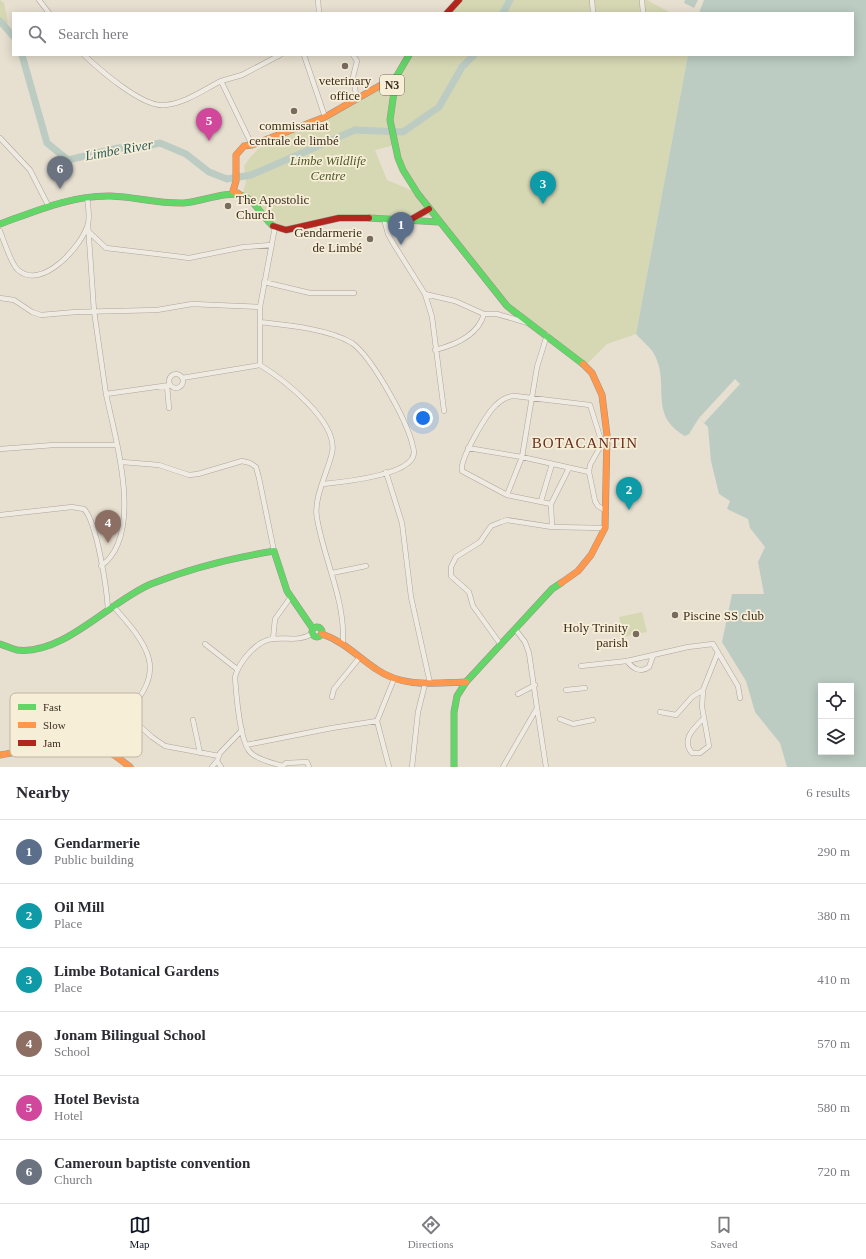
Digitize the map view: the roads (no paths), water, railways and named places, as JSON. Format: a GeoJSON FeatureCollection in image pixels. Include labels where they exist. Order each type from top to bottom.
{"type":"FeatureCollection","features":[{"type":"Feature","properties":{"kind":"main road"},"geometry":{"type":"LineString","coordinates":[[448,12],[459,0]]}},
{"type":"Feature","properties":{"kind":"main road","name":"N3"},"geometry":{"type":"LineString","coordinates":[[408,56],[392,84],[394,92],[390,120],[395,145],[403,170],[429,209]]}},
{"type":"Feature","properties":{"kind":"main road"},"geometry":{"type":"LineString","coordinates":[[392,84],[385,83],[325,117],[252,145],[244,146],[236,155],[236,181],[233,191],[241,194],[253,202],[267,220],[275,227],[292,230],[335,218],[346,217],[438,222]]}},
{"type":"Feature","properties":{"kind":"main road"},"geometry":{"type":"LineString","coordinates":[[0,224],[49,207],[87,197],[112,196],[163,203],[181,203],[229,194],[241,194]]}},
{"type":"Feature","properties":{"kind":"main road"},"geometry":{"type":"LineString","coordinates":[[408,221],[429,209],[507,306],[547,335],[592,373],[602,395],[607,435],[606,511],[604,528],[591,555],[578,572],[552,589],[466,682],[457,696],[454,712],[454,767]]}},
{"type":"Feature","properties":{"kind":"main road"},"geometry":{"type":"LineString","coordinates":[[0,644],[11,649],[28,650],[50,645],[82,628],[130,594],[168,578],[242,556],[274,551],[284,585],[290,598],[305,615],[312,632],[318,627],[322,634],[342,642],[378,671],[407,683],[466,682]]}},
{"type":"Feature","properties":{"kind":"main road"},"geometry":{"type":"LineString","coordinates":[[0,755],[10,754]]}},
{"type":"Feature","properties":{"kind":"main road"},"geometry":{"type":"LineString","coordinates":[[118,757],[130,767]]}},
{"type":"Feature","properties":{"kind":"street"},"geometry":{"type":"LineString","coordinates":[[39,0],[48,12]]}},
{"type":"Feature","properties":{"kind":"street"},"geometry":{"type":"LineString","coordinates":[[318,0],[319,12]]}},
{"type":"Feature","properties":{"kind":"street"},"geometry":{"type":"LineString","coordinates":[[592,0],[593,12]]}},
{"type":"Feature","properties":{"kind":"street"},"geometry":{"type":"LineString","coordinates":[[642,0],[642,12]]}},
{"type":"Feature","properties":{"kind":"street"},"geometry":{"type":"LineString","coordinates":[[85,56],[130,92],[156,106],[185,100],[221,81],[242,75],[278,56]]}},
{"type":"Feature","properties":{"kind":"street"},"geometry":{"type":"LineString","coordinates":[[304,56],[325,117]]}},
{"type":"Feature","properties":{"kind":"street"},"geometry":{"type":"LineString","coordinates":[[354,56],[357,61],[354,77],[357,100]]}},
{"type":"Feature","properties":{"kind":"street"},"geometry":{"type":"LineString","coordinates":[[221,81],[252,145]]}},
{"type":"Feature","properties":{"kind":"street"},"geometry":{"type":"LineString","coordinates":[[0,138],[30,170],[49,207]]}},
{"type":"Feature","properties":{"kind":"street"},"geometry":{"type":"LineString","coordinates":[[87,197],[94,311],[106,394],[122,462],[124,496],[122,526],[117,549],[108,561],[101,566]]}},
{"type":"Feature","properties":{"kind":"street"},"geometry":{"type":"LineString","coordinates":[[384,219],[388,234],[425,294],[432,317],[435,350],[444,411]]}},
{"type":"Feature","properties":{"kind":"street"},"geometry":{"type":"LineString","coordinates":[[0,231],[17,269],[27,276],[38,275],[52,270],[62,261],[83,234],[88,224]]}},
{"type":"Feature","properties":{"kind":"street"},"geometry":{"type":"LineString","coordinates":[[260,365],[260,307],[275,227]]}},
{"type":"Feature","properties":{"kind":"street"},"geometry":{"type":"LineString","coordinates":[[89,232],[106,248],[182,257],[207,255],[244,247],[272,245]]}},
{"type":"Feature","properties":{"kind":"street"},"geometry":{"type":"LineString","coordinates":[[264,282],[310,293],[354,293]]}},
{"type":"Feature","properties":{"kind":"street"},"geometry":{"type":"LineString","coordinates":[[425,294],[455,300],[484,314],[497,314],[531,324]]}},
{"type":"Feature","properties":{"kind":"street"},"geometry":{"type":"LineString","coordinates":[[0,298],[14,300],[32,312],[41,315],[94,311],[157,310],[192,304],[260,307]]}},
{"type":"Feature","properties":{"kind":"street"},"geometry":{"type":"LineString","coordinates":[[435,350],[454,345],[470,334],[479,327],[484,314]]}},
{"type":"Feature","properties":{"kind":"street"},"geometry":{"type":"LineString","coordinates":[[260,322],[313,330],[351,343],[361,351],[394,400],[414,448],[413,457],[409,463],[402,468],[362,480],[323,484]]}},
{"type":"Feature","properties":{"kind":"street"},"geometry":{"type":"LineString","coordinates":[[507,495],[522,457],[537,367],[547,335]]}},
{"type":"Feature","properties":{"kind":"street"},"geometry":{"type":"LineString","coordinates":[[169,408],[169,379],[171,375],[177,374],[182,378],[260,365],[285,381],[307,402],[325,427],[333,446],[316,513],[342,616],[342,642]]}},
{"type":"Feature","properties":{"kind":"street"},"geometry":{"type":"LineString","coordinates":[[106,394],[169,385],[176,387],[180,386],[182,378]]}},
{"type":"Feature","properties":{"kind":"street"},"geometry":{"type":"LineString","coordinates":[[551,504],[507,495],[462,471],[461,465],[468,448],[494,406],[505,397],[515,396],[590,405],[602,443]]}},
{"type":"Feature","properties":{"kind":"street"},"geometry":{"type":"LineString","coordinates":[[606,511],[598,506],[595,501],[589,472],[590,465],[607,435]]}},
{"type":"Feature","properties":{"kind":"street"},"geometry":{"type":"LineString","coordinates":[[0,449],[54,445],[117,445]]}},
{"type":"Feature","properties":{"kind":"street"},"geometry":{"type":"LineString","coordinates":[[468,448],[522,457],[589,472]]}},
{"type":"Feature","properties":{"kind":"street"},"geometry":{"type":"LineString","coordinates":[[122,462],[160,465],[189,475],[198,474],[242,461],[250,463],[256,467],[274,551]]}},
{"type":"Feature","properties":{"kind":"street"},"geometry":{"type":"LineString","coordinates":[[541,501],[552,464]]}},
{"type":"Feature","properties":{"kind":"street"},"geometry":{"type":"LineString","coordinates":[[552,527],[551,504],[569,468]]}},
{"type":"Feature","properties":{"kind":"street"},"geometry":{"type":"LineString","coordinates":[[386,472],[402,523],[411,597],[427,683],[418,712],[412,767]]}},
{"type":"Feature","properties":{"kind":"street"},"geometry":{"type":"LineString","coordinates":[[0,515],[72,507],[80,508],[87,512],[110,608],[137,632],[151,669],[149,681],[142,693]]}},
{"type":"Feature","properties":{"kind":"street"},"geometry":{"type":"LineString","coordinates":[[501,645],[473,606],[469,592],[453,580],[450,572],[452,563],[460,553],[480,542],[491,526],[507,520],[552,527],[604,528]]}},
{"type":"Feature","properties":{"kind":"street"},"geometry":{"type":"LineString","coordinates":[[332,573],[366,566]]}},
{"type":"Feature","properties":{"kind":"street"},"geometry":{"type":"LineString","coordinates":[[273,639],[275,619],[282,607],[290,598]]}},
{"type":"Feature","properties":{"kind":"street"},"geometry":{"type":"LineString","coordinates":[[515,629],[525,642],[529,653],[535,685],[536,708],[546,767]]}},
{"type":"Feature","properties":{"kind":"street"},"geometry":{"type":"LineString","coordinates":[[309,767],[306,762],[302,762],[286,763],[283,767],[251,754],[246,745],[242,730],[235,677],[237,669],[257,646],[273,639],[295,640],[312,632]]}},
{"type":"Feature","properties":{"kind":"street"},"geometry":{"type":"LineString","coordinates":[[205,644],[237,669]]}},
{"type":"Feature","properties":{"kind":"street"},"geometry":{"type":"LineString","coordinates":[[580,666],[627,661],[704,644],[713,644],[738,686],[740,698]]}},
{"type":"Feature","properties":{"kind":"street"},"geometry":{"type":"LineString","coordinates":[[703,720],[688,735],[688,742],[692,753],[700,753],[709,746],[703,720],[702,707],[704,690],[718,652]]}},
{"type":"Feature","properties":{"kind":"street"},"geometry":{"type":"LineString","coordinates":[[627,661],[635,669],[646,669],[649,667],[653,656]]}},
{"type":"Feature","properties":{"kind":"street"},"geometry":{"type":"LineString","coordinates":[[332,697],[334,689],[360,657]]}},
{"type":"Feature","properties":{"kind":"street"},"geometry":{"type":"LineString","coordinates":[[389,767],[377,721],[394,678]]}},
{"type":"Feature","properties":{"kind":"street"},"geometry":{"type":"LineString","coordinates":[[518,694],[535,685]]}},
{"type":"Feature","properties":{"kind":"street"},"geometry":{"type":"LineString","coordinates":[[566,690],[585,688]]}},
{"type":"Feature","properties":{"kind":"street"},"geometry":{"type":"LineString","coordinates":[[660,712],[676,715],[692,697],[704,690]]}},
{"type":"Feature","properties":{"kind":"street"},"geometry":{"type":"LineString","coordinates":[[503,767],[536,708]]}},
{"type":"Feature","properties":{"kind":"street"},"geometry":{"type":"LineString","coordinates":[[560,719],[572,724],[593,720]]}},
{"type":"Feature","properties":{"kind":"street"},"geometry":{"type":"LineString","coordinates":[[193,720],[200,753]]}},
{"type":"Feature","properties":{"kind":"street"},"geometry":{"type":"LineString","coordinates":[[246,745],[332,728],[377,721]]}},
{"type":"Feature","properties":{"kind":"street"},"geometry":{"type":"LineString","coordinates":[[142,728],[165,746],[200,753],[218,759]]}},
{"type":"Feature","properties":{"kind":"street"},"geometry":{"type":"LineString","coordinates":[[212,767],[242,730]]}},
{"type":"Feature","properties":{"kind":"street"},"geometry":{"type":"LineString","coordinates":[[218,759],[221,767]]}},
{"type":"Feature","properties":{"kind":"waterway","name":"Limbe River"},"geometry":{"type":"LineString","coordinates":[[504,12],[510,0]]}},
{"type":"Feature","properties":{"kind":"waterway","name":"Limbe River"},"geometry":{"type":"LineString","coordinates":[[0,21],[12,35]]}},
{"type":"Feature","properties":{"kind":"waterway","name":"Limbe River"},"geometry":{"type":"LineString","coordinates":[[22,56],[47,143],[68,160],[118,148],[142,147],[160,143],[186,154],[209,172],[227,179],[251,175],[355,130],[403,132],[439,107],[462,67],[473,56]]}},
{"type":"Feature","properties":{"kind":"place","name":"veterinary office"},"geometry":{"type":"Point","coordinates":[345,66]}},
{"type":"Feature","properties":{"kind":"place","name":"commissariat centrale de limbé"},"geometry":{"type":"Point","coordinates":[294,111]}},
{"type":"Feature","properties":{"kind":"place","name":"Hotel Bevista"},"geometry":{"type":"Point","coordinates":[209,141]}},
{"type":"Feature","properties":{"kind":"place","name":"Cameroun baptiste convention"},"geometry":{"type":"Point","coordinates":[60,189]}},
{"type":"Feature","properties":{"kind":"place","name":"Limbe Botanical Gardens"},"geometry":{"type":"Point","coordinates":[543,204]}},
{"type":"Feature","properties":{"kind":"place","name":"The Apostolic Church"},"geometry":{"type":"Point","coordinates":[228,206]}},
{"type":"Feature","properties":{"kind":"place","name":"Gendarmerie de Limbé"},"geometry":{"type":"Point","coordinates":[370,239]}},
{"type":"Feature","properties":{"kind":"place","name":"Gendarmerie"},"geometry":{"type":"Point","coordinates":[401,245]}},
{"type":"Feature","properties":{"kind":"place","name":"Oil Mill"},"geometry":{"type":"Point","coordinates":[629,510]}},
{"type":"Feature","properties":{"kind":"place","name":"Jonam Bilingual School"},"geometry":{"type":"Point","coordinates":[108,543]}},
{"type":"Feature","properties":{"kind":"place","name":"Piscine SS club"},"geometry":{"type":"Point","coordinates":[675,615]}},
{"type":"Feature","properties":{"kind":"place","name":"Holy Trinity parish"},"geometry":{"type":"Point","coordinates":[636,634]}},
{"type":"Feature","properties":{"kind":"district","name":"BOTACANTIN"},"geometry":{"type":"Point","coordinates":[585,443]}},
{"type":"Feature","properties":{"kind":"park label","name":"Limbe Wildlife Centre"},"geometry":{"type":"Point","coordinates":[328,168]}}]}
